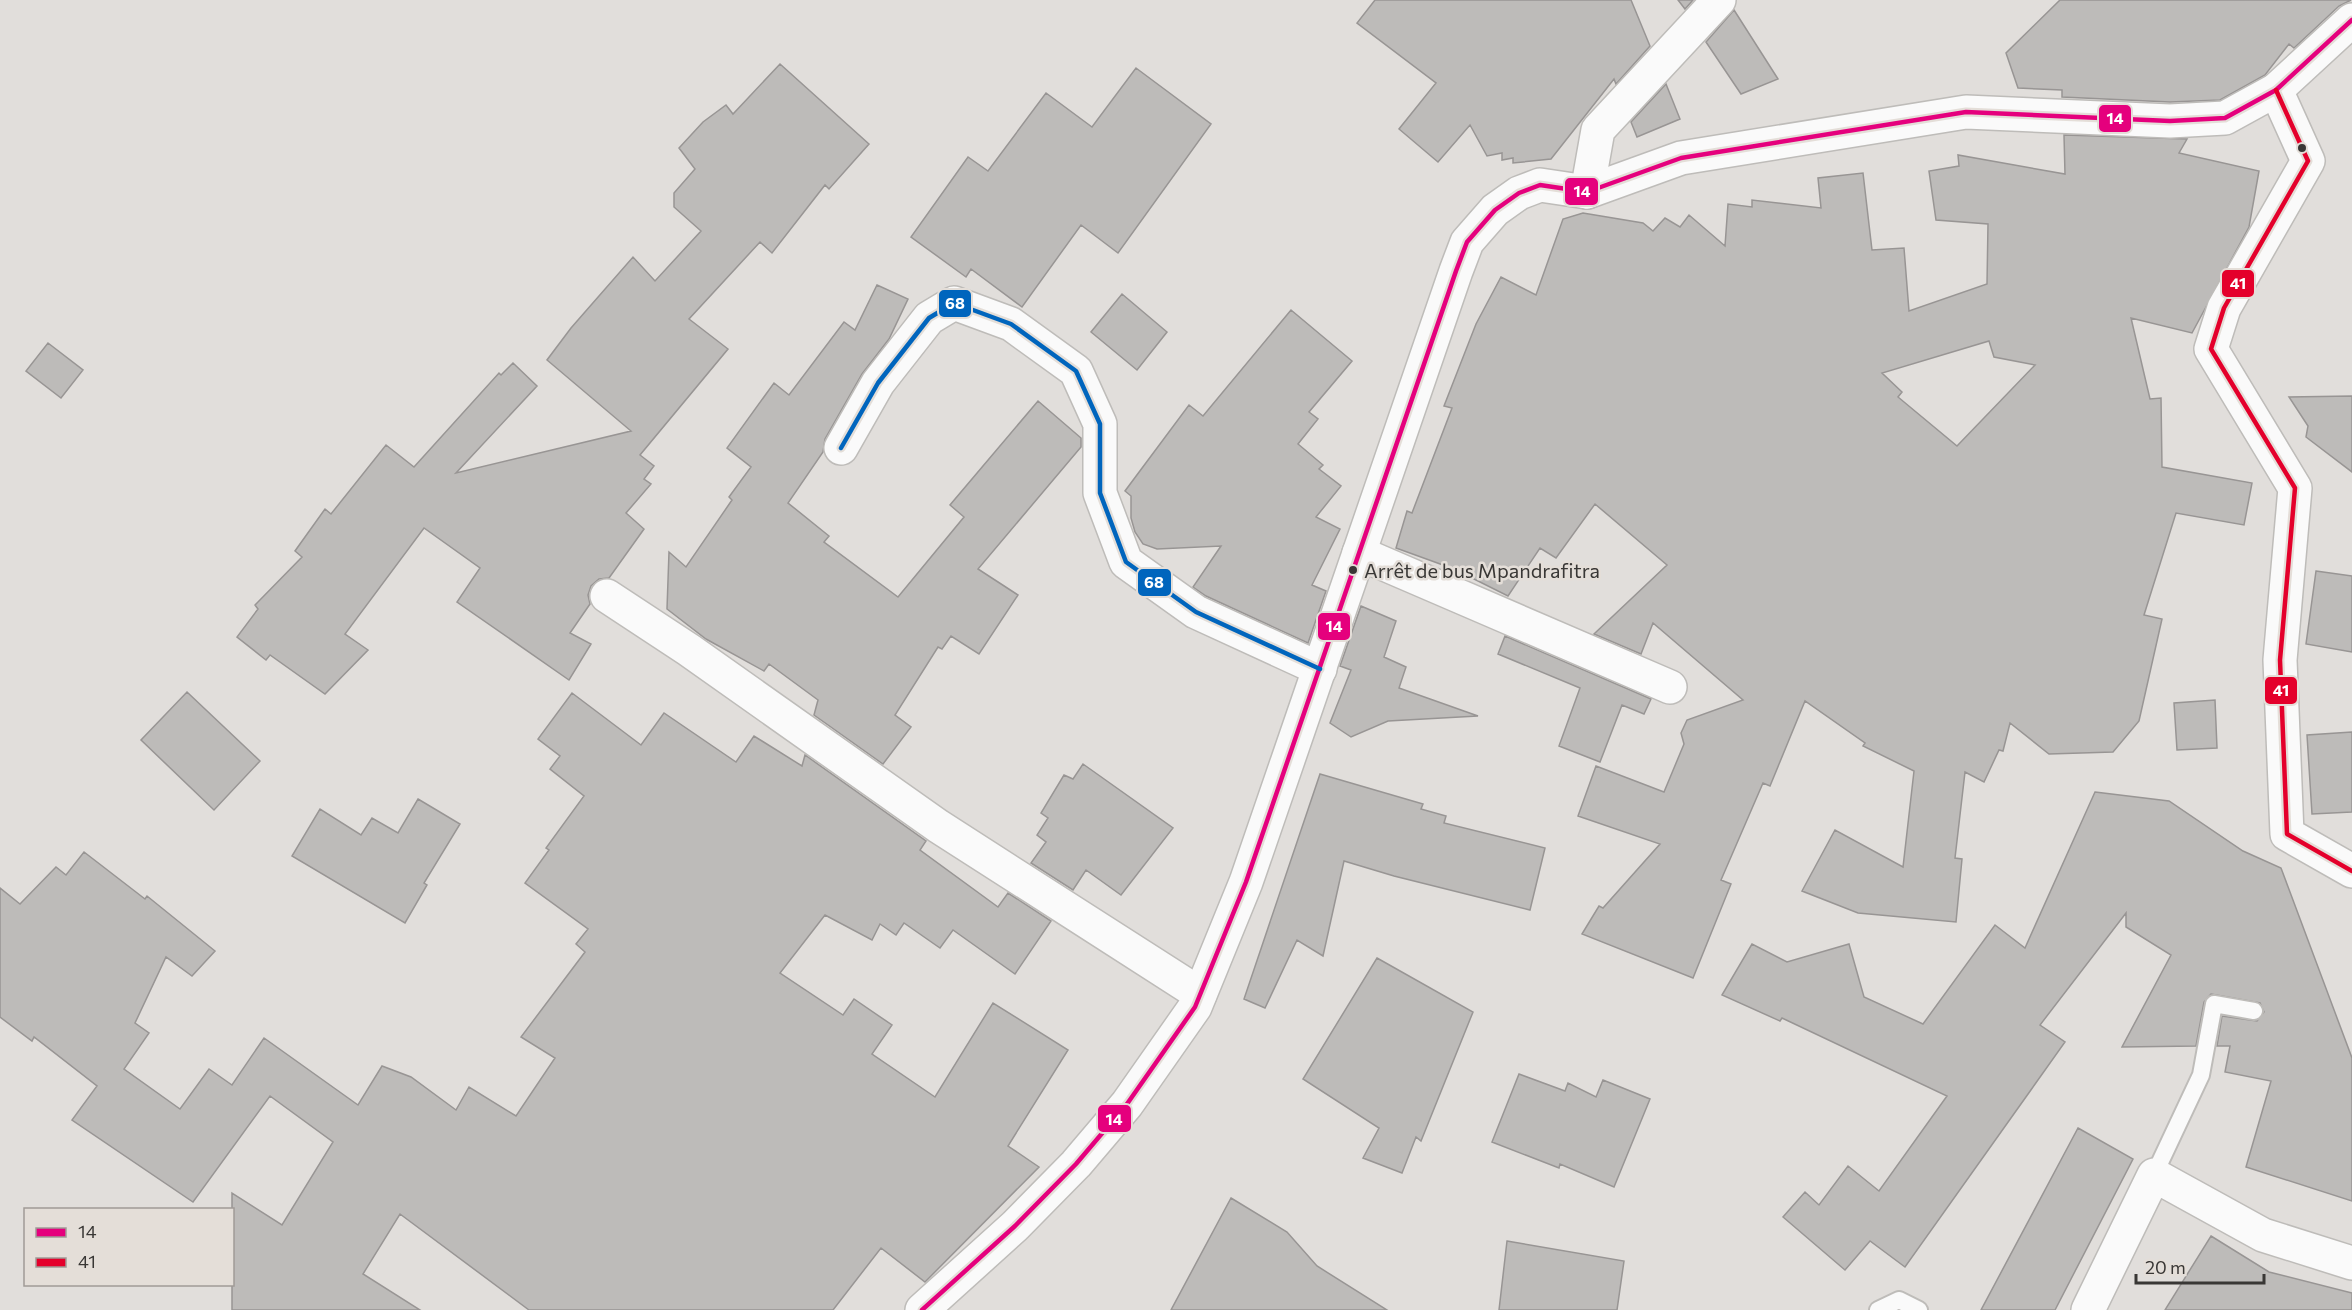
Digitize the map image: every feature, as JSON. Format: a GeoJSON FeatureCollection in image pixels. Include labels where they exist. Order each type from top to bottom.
{"type":"FeatureCollection","features":[{"type":"Feature","properties":{"kind":"street"},"geometry":{"type":"LineString","coordinates":[[1587,192],[1598,130],[1719,0]]}},
{"type":"Feature","properties":{"kind":"street"},"geometry":{"type":"LineString","coordinates":[[922,1310],[1015,1226],[1076,1164],[1127,1104],[1175,1040],[1200,994],[1246,882],[1467,242],[1495,210],[1518,193],[1539,185],[1587,192],[1681,158],[1966,112],[2170,121],[2225,118],[2276,90],[2352,20]]}},
{"type":"Feature","properties":{"kind":"street"},"geometry":{"type":"LineString","coordinates":[[2276,90],[2308,160],[2224,308],[2211,349],[2295,488],[2280,660],[2287,834],[2352,871]]}},
{"type":"Feature","properties":{"kind":"street"},"geometry":{"type":"LineString","coordinates":[[841,448],[878,383],[929,318],[954,303],[1011,324],[1076,371],[1100,424],[1100,493],[1126,562],[1196,612],[1320,669]]}},
{"type":"Feature","properties":{"kind":"street"},"geometry":{"type":"LineString","coordinates":[[1359,553],[1670,687]]}},
{"type":"Feature","properties":{"kind":"street"},"geometry":{"type":"LineString","coordinates":[[607,596],[689,650],[938,826],[1200,994]]}},
{"type":"Feature","properties":{"kind":"street"},"geometry":{"type":"LineString","coordinates":[[2088,1310],[2154,1175],[2262,1235],[2352,1263]]}},
{"type":"Feature","properties":{"kind":"lane"},"geometry":{"type":"LineString","coordinates":[[2154,1175],[2201,1074],[2214,1004],[2254,1011]]}},
{"type":"Feature","properties":{"kind":"lane"},"geometry":{"type":"LineString","coordinates":[[1878,1310],[1899,1300],[1919,1310]]}},
{"type":"Feature","properties":{"kind":"building"},"geometry":{"type":"Polygon","coordinates":[[[1375,0],[1631,0],[1650,46],[1616,84],[1614,79],[1551,159],[1513,163],[1513,158],[1502,160],[1502,153],[1487,156],[1470,125],[1438,162],[1399,129],[1436,83],[1357,23],[1375,0]]]}},
{"type":"Feature","properties":{"kind":"building"},"geometry":{"type":"Polygon","coordinates":[[[1678,0],[1693,0],[1685,9],[1678,0]]]}},
{"type":"Feature","properties":{"kind":"building"},"geometry":{"type":"Polygon","coordinates":[[[2060,0],[2351,0],[2339,6],[2294,48],[2289,44],[2265,75],[2220,100],[2170,102],[2062,97],[2062,90],[2018,88],[2006,53],[2060,0]]]}},
{"type":"Feature","properties":{"kind":"building"},"geometry":{"type":"Polygon","coordinates":[[[1734,10],[1778,79],[1741,94],[1706,42],[1734,10]]]}},
{"type":"Feature","properties":{"kind":"building"},"geometry":{"type":"Polygon","coordinates":[[[780,64],[869,144],[829,189],[825,185],[772,253],[760,242],[689,319],[728,349],[640,455],[654,466],[644,479],[651,484],[626,513],[644,529],[609,578],[599,579],[591,586],[588,595],[590,604],[570,633],[591,644],[569,680],[457,602],[480,568],[424,528],[345,634],[368,650],[325,694],[270,655],[266,660],[237,637],[258,609],[255,605],[302,557],[295,551],[325,509],[331,514],[386,445],[414,467],[499,373],[501,375],[513,363],[537,386],[456,473],[631,431],[547,360],[571,328],[633,257],[655,281],[701,231],[674,207],[674,193],[695,169],[679,148],[703,122],[726,105],[733,114],[780,64]]]}},
{"type":"Feature","properties":{"kind":"building"},"geometry":{"type":"Polygon","coordinates":[[[1136,68],[1211,124],[1118,253],[1081,225],[1022,307],[971,269],[966,277],[911,237],[968,157],[988,171],[1046,93],[1092,127],[1136,68]]]}},
{"type":"Feature","properties":{"kind":"building"},"geometry":{"type":"Polygon","coordinates":[[[1666,84],[1680,119],[1637,137],[1631,122],[1666,84]]]}},
{"type":"Feature","properties":{"kind":"building"},"geometry":{"type":"Polygon","coordinates":[[[2064,135],[2187,139],[2179,153],[2259,171],[2249,227],[2192,333],[2131,318],[2150,399],[2161,398],[2162,467],[2252,483],[2244,525],[2176,513],[2144,615],[2162,619],[2139,721],[2113,752],[2049,754],[2010,723],[2003,751],[1999,750],[1984,782],[1965,772],[1955,858],[1962,859],[1956,922],[1858,913],[1802,891],[1835,830],[1903,867],[1914,771],[1863,746],[1865,743],[1805,701],[1770,786],[1763,783],[1721,880],[1731,884],[1693,978],[1582,934],[1599,906],[1603,908],[1660,844],[1578,816],[1596,766],[1664,792],[1684,744],[1681,733],[1687,720],[1743,700],[1653,623],[1641,654],[1594,634],[1667,565],[1595,504],[1556,558],[1540,548],[1508,596],[1454,569],[1396,548],[1407,511],[1412,513],[1452,408],[1444,406],[1476,324],[1501,277],[1536,295],[1563,219],[1583,213],[1643,223],[1653,231],[1665,218],[1680,227],[1689,215],[1725,246],[1728,204],[1752,207],[1752,200],[1821,208],[1818,178],[1863,173],[1872,250],[1904,248],[1909,311],[1987,284],[1988,224],[1936,220],[1929,171],[1959,166],[1958,155],[2065,174],[2064,135]],[[1989,341],[1882,373],[1902,392],[1898,397],[1957,446],[2035,365],[1994,357],[1989,341]]]}},
{"type":"Feature","properties":{"kind":"building"},"geometry":{"type":"Polygon","coordinates":[[[877,285],[908,299],[889,339],[862,374],[825,439],[823,452],[788,503],[829,536],[824,542],[898,597],[964,517],[950,505],[1038,401],[1081,438],[1081,447],[978,569],[1018,595],[979,654],[951,636],[942,649],[938,647],[895,715],[911,727],[883,764],[814,715],[818,700],[769,664],[764,671],[706,639],[667,609],[669,552],[686,567],[732,500],[729,497],[751,467],[727,448],[774,383],[789,395],[844,322],[855,330],[877,285]]]}},
{"type":"Feature","properties":{"kind":"building"},"geometry":{"type":"Polygon","coordinates":[[[1122,294],[1167,332],[1137,370],[1091,332],[1122,294]]]}},
{"type":"Feature","properties":{"kind":"building"},"geometry":{"type":"Polygon","coordinates":[[[1291,310],[1352,361],[1309,412],[1318,419],[1298,444],[1323,465],[1319,469],[1341,486],[1316,517],[1340,529],[1312,585],[1326,591],[1308,643],[1206,596],[1193,587],[1221,546],[1157,549],[1143,544],[1135,532],[1131,518],[1131,496],[1125,491],[1189,405],[1203,416],[1291,310]]]}},
{"type":"Feature","properties":{"kind":"building"},"geometry":{"type":"Polygon","coordinates":[[[48,343],[83,370],[61,398],[26,371],[48,343]]]}},
{"type":"Feature","properties":{"kind":"building"},"geometry":{"type":"Polygon","coordinates":[[[2352,396],[2352,472],[2306,437],[2308,426],[2289,397],[2352,396]]]}},
{"type":"Feature","properties":{"kind":"building"},"geometry":{"type":"Polygon","coordinates":[[[2316,571],[2352,576],[2352,652],[2306,644],[2316,571]]]}},
{"type":"Feature","properties":{"kind":"building"},"geometry":{"type":"Polygon","coordinates":[[[1361,606],[1396,621],[1384,657],[1406,667],[1399,688],[1478,716],[1388,721],[1351,737],[1330,723],[1351,670],[1340,666],[1361,606]]]}},
{"type":"Feature","properties":{"kind":"building"},"geometry":{"type":"Polygon","coordinates":[[[1505,636],[1651,699],[1644,714],[1622,705],[1600,762],[1559,746],[1580,688],[1498,654],[1505,636]]]}},
{"type":"Feature","properties":{"kind":"building"},"geometry":{"type":"Polygon","coordinates":[[[187,692],[260,761],[214,810],[141,740],[187,692]]]}},
{"type":"Feature","properties":{"kind":"building"},"geometry":{"type":"Polygon","coordinates":[[[572,693],[641,745],[664,713],[736,762],[754,736],[802,766],[805,755],[926,841],[920,850],[998,907],[1008,893],[1051,921],[1015,974],[953,930],[940,948],[904,923],[896,935],[880,924],[872,940],[825,915],[780,973],[843,1015],[854,999],[892,1025],[872,1054],[935,1097],[993,1003],[1068,1050],[1008,1146],[1039,1167],[925,1282],[881,1248],[833,1310],[529,1310],[400,1214],[363,1274],[420,1310],[232,1310],[234,1208],[232,1208],[232,1193],[282,1225],[333,1142],[270,1096],[193,1202],[72,1120],[97,1086],[34,1037],[32,1041],[0,1017],[0,888],[20,904],[56,867],[66,875],[84,852],[145,899],[147,896],[215,951],[192,976],[166,957],[135,1023],[149,1033],[124,1069],[180,1109],[209,1069],[232,1085],[264,1038],[358,1105],[382,1066],[411,1077],[456,1110],[469,1087],[516,1116],[555,1058],[521,1037],[585,952],[576,944],[588,929],[525,883],[549,850],[546,848],[584,796],[550,769],[560,756],[538,739],[572,693]]]}},
{"type":"Feature","properties":{"kind":"building"},"geometry":{"type":"Polygon","coordinates":[[[2215,700],[2217,748],[2177,750],[2174,703],[2215,700]]]}},
{"type":"Feature","properties":{"kind":"building"},"geometry":{"type":"Polygon","coordinates":[[[2352,732],[2352,812],[2312,814],[2307,735],[2352,732]]]}},
{"type":"Feature","properties":{"kind":"building"},"geometry":{"type":"Polygon","coordinates":[[[1083,764],[1173,828],[1121,895],[1086,870],[1073,890],[1031,863],[1046,842],[1037,835],[1048,818],[1041,813],[1064,775],[1073,779],[1083,764]]]}},
{"type":"Feature","properties":{"kind":"building"},"geometry":{"type":"Polygon","coordinates":[[[1320,774],[1423,804],[1421,809],[1446,816],[1444,823],[1545,848],[1530,910],[1344,861],[1323,956],[1297,940],[1265,1008],[1244,999],[1320,774]]]}},
{"type":"Feature","properties":{"kind":"building"},"geometry":{"type":"Polygon","coordinates":[[[2095,792],[2169,801],[2243,851],[2281,868],[2352,1058],[2352,1201],[2246,1167],[2271,1081],[2225,1072],[2230,1046],[2217,1046],[2222,1016],[2257,1021],[2264,1012],[2260,1003],[2211,994],[2204,1002],[2196,1046],[2122,1047],[2171,955],[2126,927],[2126,913],[2040,1025],[2065,1042],[1905,1267],[1870,1241],[1845,1270],[1783,1217],[1805,1192],[1819,1205],[1848,1166],[1879,1191],[1947,1096],[1782,1018],[1780,1021],[1722,995],[1752,944],[1787,962],[1849,944],[1864,997],[1923,1024],[1995,925],[2025,948],[2095,792]]]}},
{"type":"Feature","properties":{"kind":"building"},"geometry":{"type":"Polygon","coordinates":[[[418,799],[460,824],[424,883],[427,885],[405,923],[292,856],[320,809],[361,835],[372,818],[398,833],[418,799]]]}},
{"type":"Feature","properties":{"kind":"building"},"geometry":{"type":"Polygon","coordinates":[[[1377,958],[1473,1012],[1421,1141],[1416,1137],[1402,1173],[1363,1158],[1379,1128],[1303,1079],[1377,958]]]}},
{"type":"Feature","properties":{"kind":"building"},"geometry":{"type":"Polygon","coordinates":[[[1519,1074],[1565,1091],[1568,1083],[1596,1097],[1603,1080],[1650,1099],[1614,1187],[1560,1164],[1559,1168],[1492,1142],[1519,1074]]]}},
{"type":"Feature","properties":{"kind":"building"},"geometry":{"type":"Polygon","coordinates":[[[2078,1128],[2133,1159],[2055,1310],[1981,1310],[2078,1128]]]}},
{"type":"Feature","properties":{"kind":"building"},"geometry":{"type":"Polygon","coordinates":[[[1231,1198],[1287,1232],[1317,1266],[1387,1310],[1171,1310],[1231,1198]]]}},
{"type":"Feature","properties":{"kind":"building"},"geometry":{"type":"Polygon","coordinates":[[[2211,1236],[2269,1272],[2352,1293],[2352,1310],[2165,1310],[2211,1236]]]}},
{"type":"Feature","properties":{"kind":"building"},"geometry":{"type":"Polygon","coordinates":[[[1507,1241],[1624,1261],[1617,1310],[1499,1310],[1507,1241]]]}},
{"type":"Feature","properties":{"kind":"transit line","name":"14"},"geometry":{"type":"LineString","coordinates":[[922,1310],[1015,1226],[1076,1164],[1127,1104],[1195,1007],[1246,882],[1456,271],[1467,242],[1495,210],[1519,193],[1540,185],[1587,192],[1681,158],[1966,112],[2170,121],[2225,118],[2276,90],[2352,20]]}},
{"type":"Feature","properties":{"kind":"transit line","name":"41"},"geometry":{"type":"LineString","coordinates":[[2276,90],[2308,161],[2224,308],[2211,349],[2295,488],[2280,660],[2287,834],[2352,871]]}},
{"type":"Feature","properties":{"kind":"transit line","name":"68"},"geometry":{"type":"LineString","coordinates":[[841,448],[878,383],[929,318],[954,303],[1011,324],[1076,371],[1100,424],[1100,493],[1126,562],[1196,612],[1320,669]]}},
{"type":"Feature","properties":{"kind":"place","name":"Arrêt de bus Mpandrafitra"},"geometry":{"type":"Point","coordinates":[1353,570]}}]}
